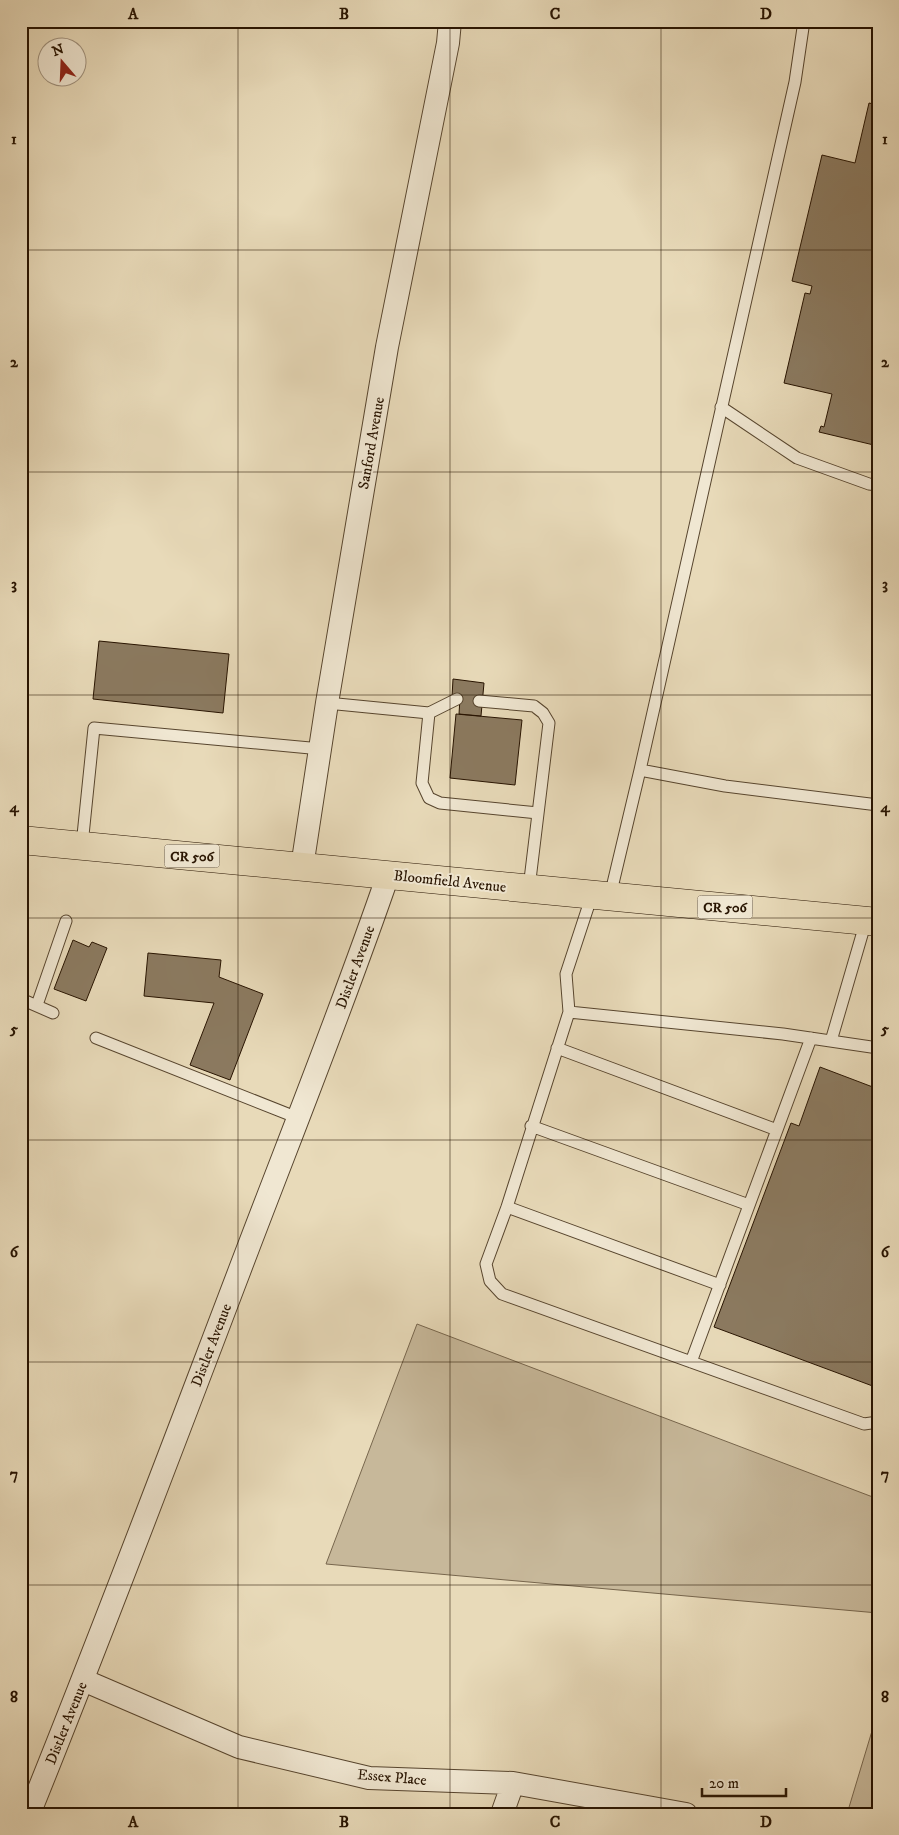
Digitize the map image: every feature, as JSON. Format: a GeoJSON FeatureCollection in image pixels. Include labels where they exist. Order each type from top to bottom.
{"type":"FeatureCollection","features":[{"type":"Feature","properties":{"kind":"main road","name":"Bloomfield Avenue"},"geometry":{"type":"LineString","coordinates":[[21,840],[872,922]]}},
{"type":"Feature","properties":{"kind":"street","name":"Sanford Avenue"},"geometry":{"type":"LineString","coordinates":[[302,867],[327,703],[387,347],[446,53],[450,21]]}},
{"type":"Feature","properties":{"kind":"street","name":"Distler Avenue"},"geometry":{"type":"LineString","coordinates":[[29,1814],[83,1680],[298,1118],[388,875]]}},
{"type":"Feature","properties":{"kind":"street","name":"Essex Place"},"geometry":{"type":"LineString","coordinates":[[83,1680],[239,1747],[369,1778],[513,1783],[686,1814]]}},
{"type":"Feature","properties":{"kind":"street"},"geometry":{"type":"LineString","coordinates":[[502,1814],[513,1783]]}},
{"type":"Feature","properties":{"kind":"lane"},"geometry":{"type":"LineString","coordinates":[[804,21],[795,82],[640,770],[601,896],[566,974],[569,1012],[486,1264],[490,1281],[502,1294],[864,1424],[878,1422]]}},
{"type":"Feature","properties":{"kind":"lane"},"geometry":{"type":"LineString","coordinates":[[721,407],[798,458],[869,484],[878,485]]}},
{"type":"Feature","properties":{"kind":"lane"},"geometry":{"type":"LineString","coordinates":[[327,703],[429,713],[457,699]]}},
{"type":"Feature","properties":{"kind":"lane"},"geometry":{"type":"LineString","coordinates":[[479,701],[534,706],[543,713],[549,723],[529,888]]}},
{"type":"Feature","properties":{"kind":"lane"},"geometry":{"type":"LineString","coordinates":[[429,713],[422,783],[429,798],[440,803],[538,813]]}},
{"type":"Feature","properties":{"kind":"lane"},"geometry":{"type":"LineString","coordinates":[[82,845],[94,728],[321,749]]}},
{"type":"Feature","properties":{"kind":"lane"},"geometry":{"type":"LineString","coordinates":[[640,770],[725,786],[878,805]]}},
{"type":"Feature","properties":{"kind":"lane"},"geometry":{"type":"LineString","coordinates":[[37,1006],[66,921]]}},
{"type":"Feature","properties":{"kind":"lane"},"geometry":{"type":"LineString","coordinates":[[831,1041],[872,922]]}},
{"type":"Feature","properties":{"kind":"lane"},"geometry":{"type":"LineString","coordinates":[[21,999],[53,1013]]}},
{"type":"Feature","properties":{"kind":"lane"},"geometry":{"type":"LineString","coordinates":[[569,1012],[812,1038],[878,1048]]}},
{"type":"Feature","properties":{"kind":"lane"},"geometry":{"type":"LineString","coordinates":[[96,1038],[298,1118]]}},
{"type":"Feature","properties":{"kind":"lane"},"geometry":{"type":"LineString","coordinates":[[691,1362],[812,1038]]}},
{"type":"Feature","properties":{"kind":"lane"},"geometry":{"type":"LineString","coordinates":[[557,1048],[777,1130]]}},
{"type":"Feature","properties":{"kind":"lane"},"geometry":{"type":"LineString","coordinates":[[531,1126],[749,1205]]}},
{"type":"Feature","properties":{"kind":"lane"},"geometry":{"type":"LineString","coordinates":[[506,1207],[720,1285]]}},
{"type":"Feature","properties":{"kind":"shaded area"},"geometry":{"type":"Polygon","coordinates":[[[417,1324],[878,1499],[878,1613],[326,1564],[417,1324]]]}},
{"type":"Feature","properties":{"kind":"shaded area"},"geometry":{"type":"Polygon","coordinates":[[[878,1711],[878,1814],[847,1814],[878,1711]]]}},
{"type":"Feature","properties":{"kind":"building"},"geometry":{"type":"Polygon","coordinates":[[[869,103],[878,105],[878,446],[819,432],[821,426],[824,427],[832,394],[784,383],[805,293],[810,294],[812,286],[792,281],[822,155],[855,163],[869,103]]]}},
{"type":"Feature","properties":{"kind":"building"},"geometry":{"type":"Polygon","coordinates":[[[99,641],[229,654],[223,713],[93,699],[99,641]]]}},
{"type":"Feature","properties":{"kind":"building"},"geometry":{"type":"Polygon","coordinates":[[[453,679],[484,683],[481,716],[459,714],[460,698],[452,697],[453,679]]]}},
{"type":"Feature","properties":{"kind":"building"},"geometry":{"type":"Polygon","coordinates":[[[456,714],[522,720],[515,785],[450,778],[456,714]]]}},
{"type":"Feature","properties":{"kind":"building"},"geometry":{"type":"Polygon","coordinates":[[[73,940],[89,947],[92,942],[107,948],[86,1001],[54,989],[73,940]]]}},
{"type":"Feature","properties":{"kind":"building"},"geometry":{"type":"Polygon","coordinates":[[[148,953],[221,960],[219,977],[263,994],[230,1080],[190,1065],[214,1003],[144,996],[148,953]]]}},
{"type":"Feature","properties":{"kind":"building"},"geometry":{"type":"Polygon","coordinates":[[[820,1067],[878,1089],[878,1388],[714,1327],[791,1123],[799,1126],[820,1067]]]}}]}
